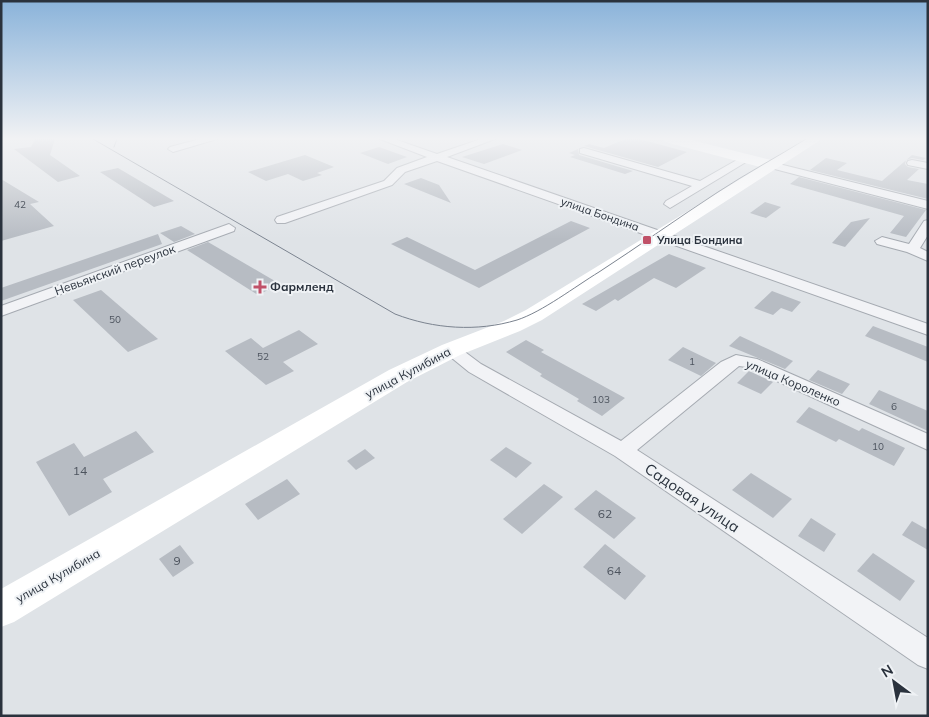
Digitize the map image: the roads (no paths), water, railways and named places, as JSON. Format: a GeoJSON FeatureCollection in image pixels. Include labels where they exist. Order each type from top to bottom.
{"type":"FeatureCollection","features":[{"type":"Feature","properties":{"kind":"main road","name":"улица Кулибина"},"geometry":{"type":"LineString","coordinates":[[1,609],[398,376],[451,350],[534,316],[660,235],[749,172]]}},
{"type":"Feature","properties":{"kind":"street"},"geometry":{"type":"LineString","coordinates":[[281,220],[388,183],[399,172]]}},
{"type":"Feature","properties":{"kind":"street","name":"улица Бондина"},"geometry":{"type":"LineString","coordinates":[[480,172],[928,330]]}},
{"type":"Feature","properties":{"kind":"street"},"geometry":{"type":"LineString","coordinates":[[658,172],[701,185]]}},
{"type":"Feature","properties":{"kind":"street"},"geometry":{"type":"LineString","coordinates":[[670,204],[724,172]]}},
{"type":"Feature","properties":{"kind":"street"},"geometry":{"type":"LineString","coordinates":[[818,172],[928,205]]}},
{"type":"Feature","properties":{"kind":"street"},"geometry":{"type":"LineString","coordinates":[[912,250],[928,224]]}},
{"type":"Feature","properties":{"kind":"street","name":"Невьянский переулок"},"geometry":{"type":"LineString","coordinates":[[1,311],[229,228]]}},
{"type":"Feature","properties":{"kind":"street"},"geometry":{"type":"LineString","coordinates":[[882,241],[928,257]]}},
{"type":"Feature","properties":{"kind":"street","name":"Садовая улица"},"geometry":{"type":"LineString","coordinates":[[451,350],[475,368],[622,451],[928,655]]}},
{"type":"Feature","properties":{"kind":"street","name":"улица Короленко"},"geometry":{"type":"LineString","coordinates":[[622,451],[736,360],[751,363],[928,443]]}},
{"type":"Feature","properties":{"kind":"tram line"},"geometry":{"type":"LineString","coordinates":[[151,172],[395,314],[425,323],[456,327],[502,324],[537,311],[750,172]]}},
{"type":"Feature","properties":{"kind":"place","name":"Улица Бондина"},"geometry":{"type":"Point","coordinates":[647,240]}},
{"type":"Feature","properties":{"kind":"place","name":"Фармленд"},"geometry":{"type":"Point","coordinates":[260,287]}}]}
